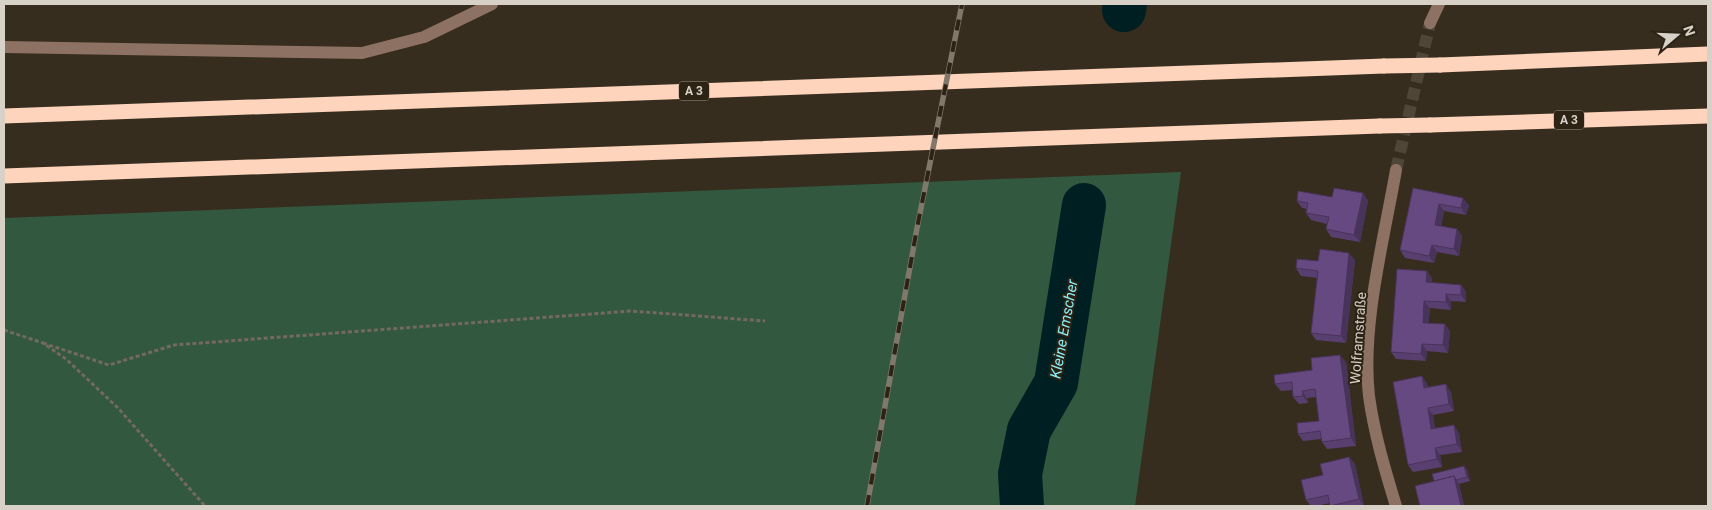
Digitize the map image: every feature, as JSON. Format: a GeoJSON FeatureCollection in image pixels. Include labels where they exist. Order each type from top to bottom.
{"type":"FeatureCollection","features":[{"type":"Feature","properties":{"kind":"highway","name":"A 3"},"geometry":{"type":"LineString","coordinates":[[4,116],[1708,54]]}},
{"type":"Feature","properties":{"kind":"highway","name":"A 3"},"geometry":{"type":"LineString","coordinates":[[4,176],[1380,126],[1708,116]]}},
{"type":"Feature","properties":{"kind":"street"},"geometry":{"type":"LineString","coordinates":[[4,47],[362,53],[424,37],[492,4]]}},
{"type":"Feature","properties":{"kind":"street"},"geometry":{"type":"LineString","coordinates":[[1430,23],[1439,4]]}},
{"type":"Feature","properties":{"kind":"street","name":"Wolframstraße"},"geometry":{"type":"LineString","coordinates":[[1396,170],[1374,296],[1368,368],[1369,395],[1376,432],[1396,506]]}},
{"type":"Feature","properties":{"kind":"path"},"geometry":{"type":"LineString","coordinates":[[4,330],[110,366],[174,345],[631,311],[766,321]]}},
{"type":"Feature","properties":{"kind":"path"},"geometry":{"type":"LineString","coordinates":[[43,343],[66,359],[94,384],[205,506]]}},
{"type":"Feature","properties":{"kind":"green space"},"geometry":{"type":"Polygon","coordinates":[[[1181,172],[1135,506],[4,506],[4,218],[1181,172]]]}},
{"type":"Feature","properties":{"kind":"building"},"geometry":{"type":"Polygon","coordinates":[[[1334,188],[1363,193],[1354,235],[1326,229],[1329,217],[1306,213],[1308,203],[1297,201],[1298,191],[1332,197],[1334,188]]]}},
{"type":"Feature","properties":{"kind":"building"},"geometry":{"type":"Polygon","coordinates":[[[1413,188],[1463,198],[1461,208],[1439,204],[1435,225],[1457,229],[1454,249],[1432,245],[1429,256],[1400,250],[1413,188]]]}},
{"type":"Feature","properties":{"kind":"building"},"geometry":{"type":"Polygon","coordinates":[[[1320,249],[1349,253],[1341,336],[1311,333],[1318,271],[1296,268],[1297,259],[1318,261],[1320,249]]]}},
{"type":"Feature","properties":{"kind":"building"},"geometry":{"type":"Polygon","coordinates":[[[1397,269],[1427,271],[1426,282],[1461,285],[1461,295],[1446,294],[1446,302],[1424,301],[1423,323],[1445,324],[1443,345],[1422,344],[1421,354],[1391,352],[1397,269]]]}},
{"type":"Feature","properties":{"kind":"building"},"geometry":{"type":"Polygon","coordinates":[[[1340,355],[1351,438],[1322,442],[1320,431],[1298,434],[1297,423],[1319,421],[1315,389],[1302,391],[1303,396],[1293,397],[1292,382],[1275,384],[1274,375],[1312,370],[1311,358],[1340,355]]]}},
{"type":"Feature","properties":{"kind":"building"},"geometry":{"type":"Polygon","coordinates":[[[1422,376],[1424,388],[1446,384],[1449,404],[1428,408],[1431,429],[1454,425],[1457,444],[1435,448],[1437,459],[1408,465],[1393,382],[1422,376]]]}},
{"type":"Feature","properties":{"kind":"building"},"geometry":{"type":"Polygon","coordinates":[[[1349,457],[1359,499],[1330,506],[1328,495],[1306,500],[1301,480],[1323,475],[1320,464],[1349,457]]]}},
{"type":"Feature","properties":{"kind":"building"},"geometry":{"type":"Polygon","coordinates":[[[1464,466],[1467,477],[1456,480],[1454,476],[1434,481],[1432,474],[1464,466]]]}},
{"type":"Feature","properties":{"kind":"building"},"geometry":{"type":"Polygon","coordinates":[[[1454,476],[1461,506],[1420,506],[1415,486],[1454,476]]]}},
{"type":"Feature","properties":{"kind":"waterway","name":"Kleine Emscher"},"geometry":{"type":"LineString","coordinates":[[1124,10],[1125,4]]}},
{"type":"Feature","properties":{"kind":"waterway","name":"Kleine Emscher"},"geometry":{"type":"LineString","coordinates":[[1022,506],[1020,474],[1029,430],[1056,383],[1084,205]]}},
{"type":"Feature","properties":{"kind":"tunnel"},"geometry":{"type":"LineString","coordinates":[[1396,170],[1430,23]]}},
{"type":"Feature","properties":{"kind":"railway"},"geometry":{"type":"LineString","coordinates":[[867,506],[917,228],[962,4]]}}]}
